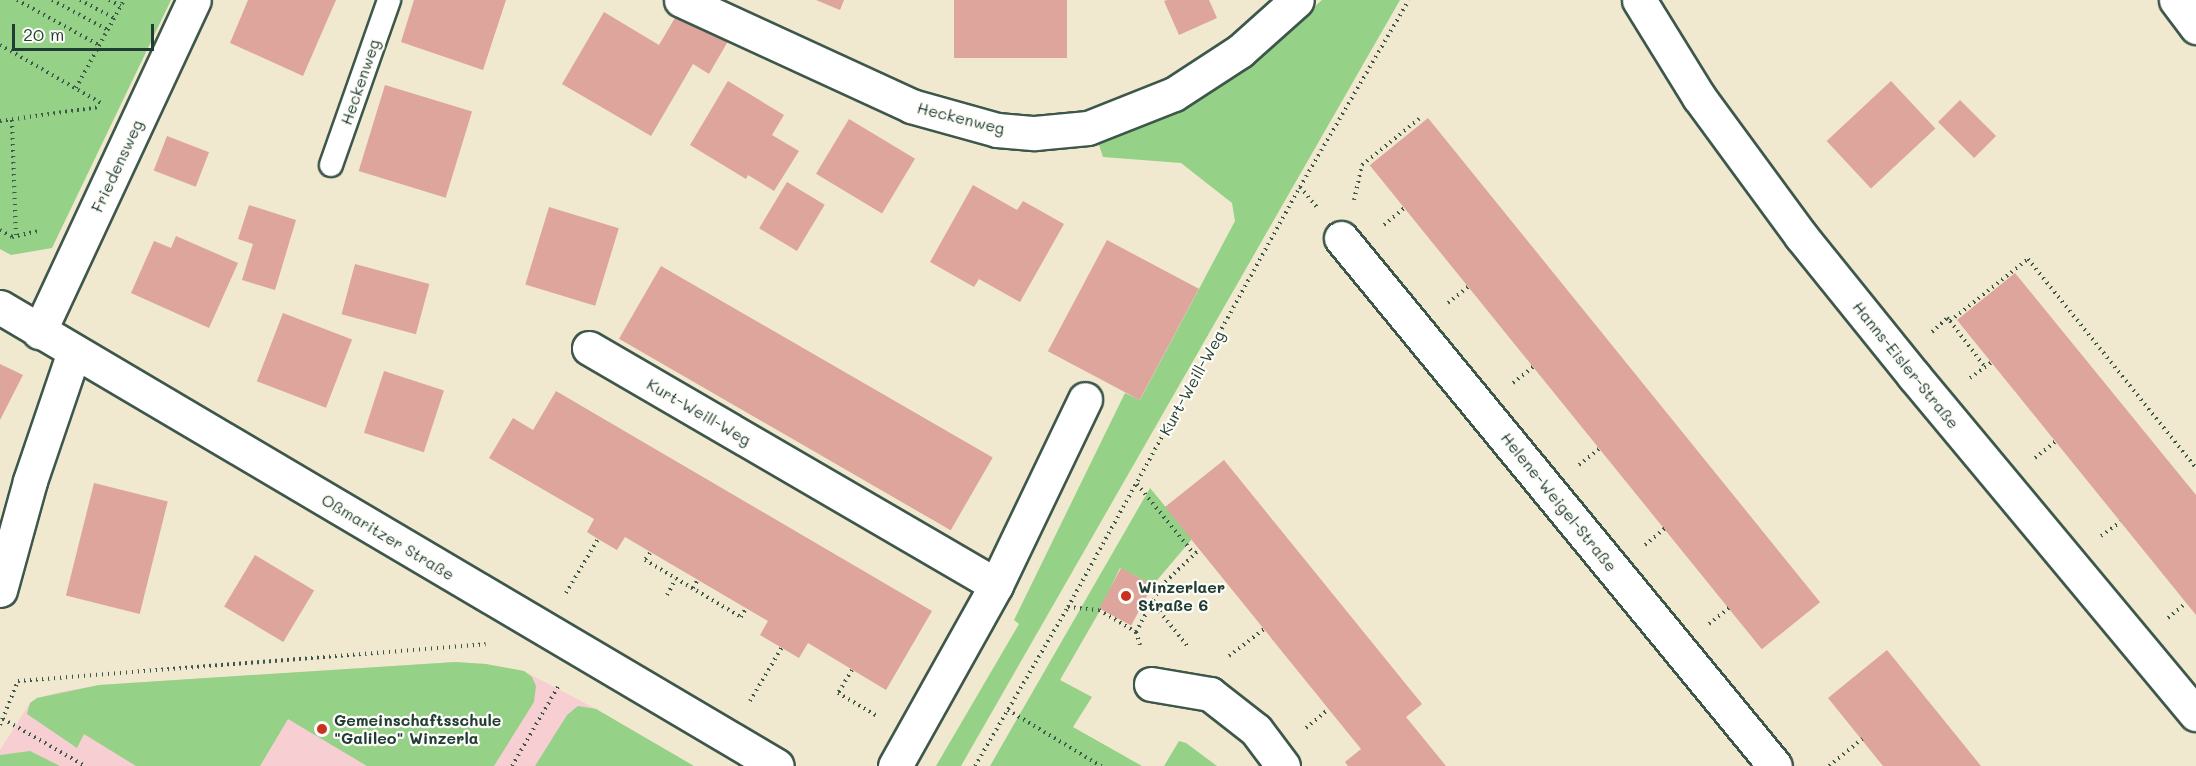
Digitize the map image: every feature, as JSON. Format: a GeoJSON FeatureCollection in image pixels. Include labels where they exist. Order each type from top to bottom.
{"type":"FeatureCollection","features":[{"type":"Feature","properties":{"kind":"street","name":"Friedensweg"},"geometry":{"type":"LineString","coordinates":[[39,332],[194,0]]}},
{"type":"Feature","properties":{"kind":"street","name":"Heckenweg"},"geometry":{"type":"LineString","coordinates":[[681,0],[910,106],[997,130],[1035,133],[1088,128],[1174,94],[1240,51],[1297,0]]}},
{"type":"Feature","properties":{"kind":"street","name":"Hanns-Eisler-Straße"},"geometry":{"type":"LineString","coordinates":[[1639,0],[1699,96],[1808,245],[1914,376],[2196,714]]}},
{"type":"Feature","properties":{"kind":"street"},"geometry":{"type":"LineString","coordinates":[[2175,0],[2196,27]]}},
{"type":"Feature","properties":{"kind":"street","name":"Helene-Weigel-Straße"},"geometry":{"type":"LineString","coordinates":[[1341,238],[1775,766]]}},
{"type":"Feature","properties":{"kind":"street","name":"Oßmaritzer Straße"},"geometry":{"type":"LineString","coordinates":[[0,307],[777,766]]}},
{"type":"Feature","properties":{"kind":"street","name":"Kurt-Weill-Weg"},"geometry":{"type":"LineString","coordinates":[[589,348],[996,585]]}},
{"type":"Feature","properties":{"kind":"street"},"geometry":{"type":"LineString","coordinates":[[0,590],[30,481],[74,352]]}},
{"type":"Feature","properties":{"kind":"street"},"geometry":{"type":"LineString","coordinates":[[895,766],[996,585],[1085,399]]}},
{"type":"Feature","properties":{"kind":"street"},"geometry":{"type":"LineString","coordinates":[[1151,684],[1210,694],[1256,730],[1283,766]]}},
{"type":"Feature","properties":{"kind":"lane","name":"Heckenweg"},"geometry":{"type":"LineString","coordinates":[[331,165],[389,0]]}},
{"type":"Feature","properties":{"kind":"path"},"geometry":{"type":"LineString","coordinates":[[17,0],[99,45]]}},
{"type":"Feature","properties":{"kind":"path"},"geometry":{"type":"LineString","coordinates":[[52,0],[108,30]]}},
{"type":"Feature","properties":{"kind":"path"},"geometry":{"type":"LineString","coordinates":[[80,0],[114,18]]}},
{"type":"Feature","properties":{"kind":"path"},"geometry":{"type":"LineString","coordinates":[[109,0],[121,6]]}},
{"type":"Feature","properties":{"kind":"path"},"geometry":{"type":"LineString","coordinates":[[75,88],[124,0]]}},
{"type":"Feature","properties":{"kind":"path","name":"Kurt-Weill-Weg"},"geometry":{"type":"LineString","coordinates":[[975,766],[1068,607],[1300,187],[1409,0]]}},
{"type":"Feature","properties":{"kind":"path"},"geometry":{"type":"LineString","coordinates":[[0,45],[106,106],[0,122]]}},
{"type":"Feature","properties":{"kind":"path"},"geometry":{"type":"LineString","coordinates":[[12,120],[16,236]]}},
{"type":"Feature","properties":{"kind":"path"},"geometry":{"type":"LineString","coordinates":[[1377,231],[1404,208]]}},
{"type":"Feature","properties":{"kind":"path"},"geometry":{"type":"LineString","coordinates":[[1950,321],[2028,259],[2196,468]]}},
{"type":"Feature","properties":{"kind":"path"},"geometry":{"type":"LineString","coordinates":[[1440,309],[1468,287]]}},
{"type":"Feature","properties":{"kind":"path"},"geometry":{"type":"LineString","coordinates":[[1927,336],[1947,318],[1985,367]]}},
{"type":"Feature","properties":{"kind":"path"},"geometry":{"type":"LineString","coordinates":[[1964,383],[1991,363]]}},
{"type":"Feature","properties":{"kind":"path"},"geometry":{"type":"LineString","coordinates":[[1505,390],[1533,367]]}},
{"type":"Feature","properties":{"kind":"path"},"geometry":{"type":"LineString","coordinates":[[2029,462],[2055,442]]}},
{"type":"Feature","properties":{"kind":"path"},"geometry":{"type":"LineString","coordinates":[[1571,472],[1600,448]]}},
{"type":"Feature","properties":{"kind":"path"},"geometry":{"type":"LineString","coordinates":[[1137,484],[1194,554]]}},
{"type":"Feature","properties":{"kind":"path"},"geometry":{"type":"LineString","coordinates":[[2094,542],[2120,522]]}},
{"type":"Feature","properties":{"kind":"path"},"geometry":{"type":"LineString","coordinates":[[1636,552],[1665,528]]}},
{"type":"Feature","properties":{"kind":"path"},"geometry":{"type":"LineString","coordinates":[[562,599],[598,539]]}},
{"type":"Feature","properties":{"kind":"path"},"geometry":{"type":"LineString","coordinates":[[1068,607],[1099,610],[1136,632],[1161,586],[1200,549]]}},
{"type":"Feature","properties":{"kind":"path"},"geometry":{"type":"LineString","coordinates":[[650,552],[645,561],[741,616],[746,608]]}},
{"type":"Feature","properties":{"kind":"path"},"geometry":{"type":"LineString","coordinates":[[667,595],[676,579]]}},
{"type":"Feature","properties":{"kind":"path"},"geometry":{"type":"LineString","coordinates":[[693,588],[698,579]]}},
{"type":"Feature","properties":{"kind":"path"},"geometry":{"type":"LineString","coordinates":[[2160,624],[2186,603]]}},
{"type":"Feature","properties":{"kind":"path"},"geometry":{"type":"LineString","coordinates":[[1228,658],[1264,628]]}},
{"type":"Feature","properties":{"kind":"path"},"geometry":{"type":"LineString","coordinates":[[0,725],[18,681],[490,644]]}},
{"type":"Feature","properties":{"kind":"path"},"geometry":{"type":"LineString","coordinates":[[747,706],[782,647]]}},
{"type":"Feature","properties":{"kind":"path"},"geometry":{"type":"LineString","coordinates":[[512,766],[579,650]]}},
{"type":"Feature","properties":{"kind":"path"},"geometry":{"type":"LineString","coordinates":[[852,670],[838,693],[911,736]]}},
{"type":"Feature","properties":{"kind":"path"},"geometry":{"type":"LineString","coordinates":[[1008,710],[1101,766]]}},
{"type":"Feature","properties":{"kind":"path"},"geometry":{"type":"LineString","coordinates":[[3,719],[85,766]]}},
{"type":"Feature","properties":{"kind":"path"},"geometry":{"type":"LineString","coordinates":[[1829,766],[1862,739]]}},
{"type":"Feature","properties":{"kind":"shaded area","name":"Gemeinschaftsschule \"Galileo\" Winzerla"},"geometry":{"type":"Polygon","coordinates":[[[455,662],[486,664],[524,671],[596,709],[694,766],[0,766],[0,750],[30,703],[37,698],[60,692],[99,685],[455,662]]]}},
{"type":"Feature","properties":{"kind":"green space"},"geometry":{"type":"Polygon","coordinates":[[[0,0],[171,0],[52,248],[11,255],[0,249],[0,0]]]}},
{"type":"Feature","properties":{"kind":"green space"},"geometry":{"type":"Polygon","coordinates":[[[1322,0],[1400,0],[961,766],[936,766],[1019,624],[1014,620],[1125,393],[1140,400],[1235,221],[1232,203],[1181,163],[1103,157],[1098,142],[1106,134],[1251,63],[1322,0]]]}},
{"type":"Feature","properties":{"kind":"green space"},"geometry":{"type":"Polygon","coordinates":[[[1150,488],[1192,539],[1153,585],[1120,568],[1098,614],[1060,680],[1092,697],[1073,727],[1142,766],[990,766],[1150,488]]]}},
{"type":"Feature","properties":{"kind":"green space","name":"Gemeinschaftsschule \"Galileo\" Winzerla"},"geometry":{"type":"Polygon","coordinates":[[[455,662],[486,664],[524,671],[532,677],[536,686],[534,702],[494,766],[367,766],[288,719],[260,766],[136,766],[84,734],[77,748],[27,714],[30,703],[37,698],[99,685],[455,662]]]}},
{"type":"Feature","properties":{"kind":"green space"},"geometry":{"type":"Polygon","coordinates":[[[578,706],[596,709],[694,766],[535,766],[567,715],[578,706]]]}},
{"type":"Feature","properties":{"kind":"green space"},"geometry":{"type":"Polygon","coordinates":[[[1179,741],[1186,743],[1217,766],[1164,766],[1179,741]]]}},
{"type":"Feature","properties":{"kind":"green space"},"geometry":{"type":"Polygon","coordinates":[[[30,751],[60,766],[0,766],[0,755],[30,751]]]}},
{"type":"Feature","properties":{"kind":"building"},"geometry":{"type":"Polygon","coordinates":[[[248,0],[336,0],[303,76],[230,43],[248,0]]]}},
{"type":"Feature","properties":{"kind":"building"},"geometry":{"type":"Polygon","coordinates":[[[414,0],[506,0],[483,70],[401,42],[414,0]]]}},
{"type":"Feature","properties":{"kind":"building"},"geometry":{"type":"Polygon","coordinates":[[[816,0],[844,0],[840,10],[816,0]]]}},
{"type":"Feature","properties":{"kind":"building"},"geometry":{"type":"Polygon","coordinates":[[[954,0],[1067,0],[1067,58],[954,58],[954,0]]]}},
{"type":"Feature","properties":{"kind":"building"},"geometry":{"type":"Polygon","coordinates":[[[1209,0],[1217,18],[1179,35],[1164,1],[1209,0]]]}},
{"type":"Feature","properties":{"kind":"building"},"geometry":{"type":"Polygon","coordinates":[[[604,12],[659,45],[676,16],[731,36],[709,74],[693,64],[651,136],[562,84],[604,12]]]}},
{"type":"Feature","properties":{"kind":"building"},"geometry":{"type":"Polygon","coordinates":[[[728,81],[784,115],[772,135],[799,151],[774,191],[748,175],[746,179],[690,145],[728,81]]]}},
{"type":"Feature","properties":{"kind":"building"},"geometry":{"type":"Polygon","coordinates":[[[1891,81],[1935,129],[1871,189],[1827,141],[1891,81]]]}},
{"type":"Feature","properties":{"kind":"building"},"geometry":{"type":"Polygon","coordinates":[[[385,85],[472,112],[446,198],[359,171],[385,85]]]}},
{"type":"Feature","properties":{"kind":"building"},"geometry":{"type":"Polygon","coordinates":[[[1960,100],[1996,136],[1974,158],[1938,122],[1960,100]]]}},
{"type":"Feature","properties":{"kind":"building"},"geometry":{"type":"Polygon","coordinates":[[[1428,118],[1820,602],[1762,649],[1370,165],[1428,118]]]}},
{"type":"Feature","properties":{"kind":"building"},"geometry":{"type":"Polygon","coordinates":[[[849,119],[915,159],[882,214],[816,174],[849,119]]]}},
{"type":"Feature","properties":{"kind":"building"},"geometry":{"type":"Polygon","coordinates":[[[167,136],[209,152],[196,187],[154,171],[167,136]]]}},
{"type":"Feature","properties":{"kind":"building"},"geometry":{"type":"Polygon","coordinates":[[[787,182],[825,205],[797,251],[759,228],[787,182]]]}},
{"type":"Feature","properties":{"kind":"building"},"geometry":{"type":"Polygon","coordinates":[[[973,185],[1017,210],[1023,201],[1064,224],[1020,302],[979,279],[974,287],[930,262],[973,185]]]}},
{"type":"Feature","properties":{"kind":"building"},"geometry":{"type":"Polygon","coordinates":[[[249,205],[296,220],[275,290],[242,280],[253,244],[238,239],[249,205]]]}},
{"type":"Feature","properties":{"kind":"building"},"geometry":{"type":"Polygon","coordinates":[[[549,207],[619,228],[595,306],[525,284],[549,207]]]}},
{"type":"Feature","properties":{"kind":"building"},"geometry":{"type":"Polygon","coordinates":[[[176,236],[238,263],[209,328],[131,293],[154,241],[171,248],[176,236]]]}},
{"type":"Feature","properties":{"kind":"building"},"geometry":{"type":"Polygon","coordinates":[[[1107,240],[1199,289],[1140,400],[1048,351],[1107,240]]]}},
{"type":"Feature","properties":{"kind":"building"},"geometry":{"type":"Polygon","coordinates":[[[355,264],[429,284],[416,334],[342,314],[355,264]]]}},
{"type":"Feature","properties":{"kind":"building"},"geometry":{"type":"Polygon","coordinates":[[[661,266],[993,458],[951,530],[619,339],[661,266]]]}},
{"type":"Feature","properties":{"kind":"building"},"geometry":{"type":"Polygon","coordinates":[[[2015,273],[2196,495],[2196,615],[1957,320],[2015,273]]]}},
{"type":"Feature","properties":{"kind":"building"},"geometry":{"type":"Polygon","coordinates":[[[283,313],[352,340],[326,408],[257,381],[283,313]]]}},
{"type":"Feature","properties":{"kind":"building"},"geometry":{"type":"Polygon","coordinates":[[[0,364],[23,375],[0,420],[0,364]]]}},
{"type":"Feature","properties":{"kind":"building"},"geometry":{"type":"Polygon","coordinates":[[[384,371],[444,390],[424,452],[364,433],[384,371]]]}},
{"type":"Feature","properties":{"kind":"building"},"geometry":{"type":"Polygon","coordinates":[[[556,391],[932,611],[886,690],[808,643],[799,658],[760,635],[768,621],[625,537],[617,550],[598,539],[587,532],[594,519],[489,458],[513,418],[533,430],[556,391]]]}},
{"type":"Feature","properties":{"kind":"building"},"geometry":{"type":"Polygon","coordinates":[[[1224,460],[1422,704],[1406,717],[1446,766],[1348,766],[1345,762],[1361,749],[1165,507],[1224,460]]]}},
{"type":"Feature","properties":{"kind":"building"},"geometry":{"type":"Polygon","coordinates":[[[94,483],[168,501],[140,614],[66,596],[94,483]]]}},
{"type":"Feature","properties":{"kind":"building"},"geometry":{"type":"Polygon","coordinates":[[[255,555],[314,591],[283,642],[224,606],[255,555]]]}},
{"type":"Feature","properties":{"kind":"building","name":"Winzerlaer Straße 6"},"geometry":{"type":"Polygon","coordinates":[[[1121,568],[1153,585],[1131,626],[1099,609],[1121,568]]]}},
{"type":"Feature","properties":{"kind":"building"},"geometry":{"type":"Polygon","coordinates":[[[1887,650],[1981,766],[1883,766],[1828,698],[1887,650]]]}},
{"type":"Feature","properties":{"kind":"place","name":"Winzerlaer Straße 6"},"geometry":{"type":"Point","coordinates":[1126,596]}},
{"type":"Feature","properties":{"kind":"place","name":"Gemeinschaftsschule \"Galileo\" Winzerla"},"geometry":{"type":"Point","coordinates":[322,729]}}]}
